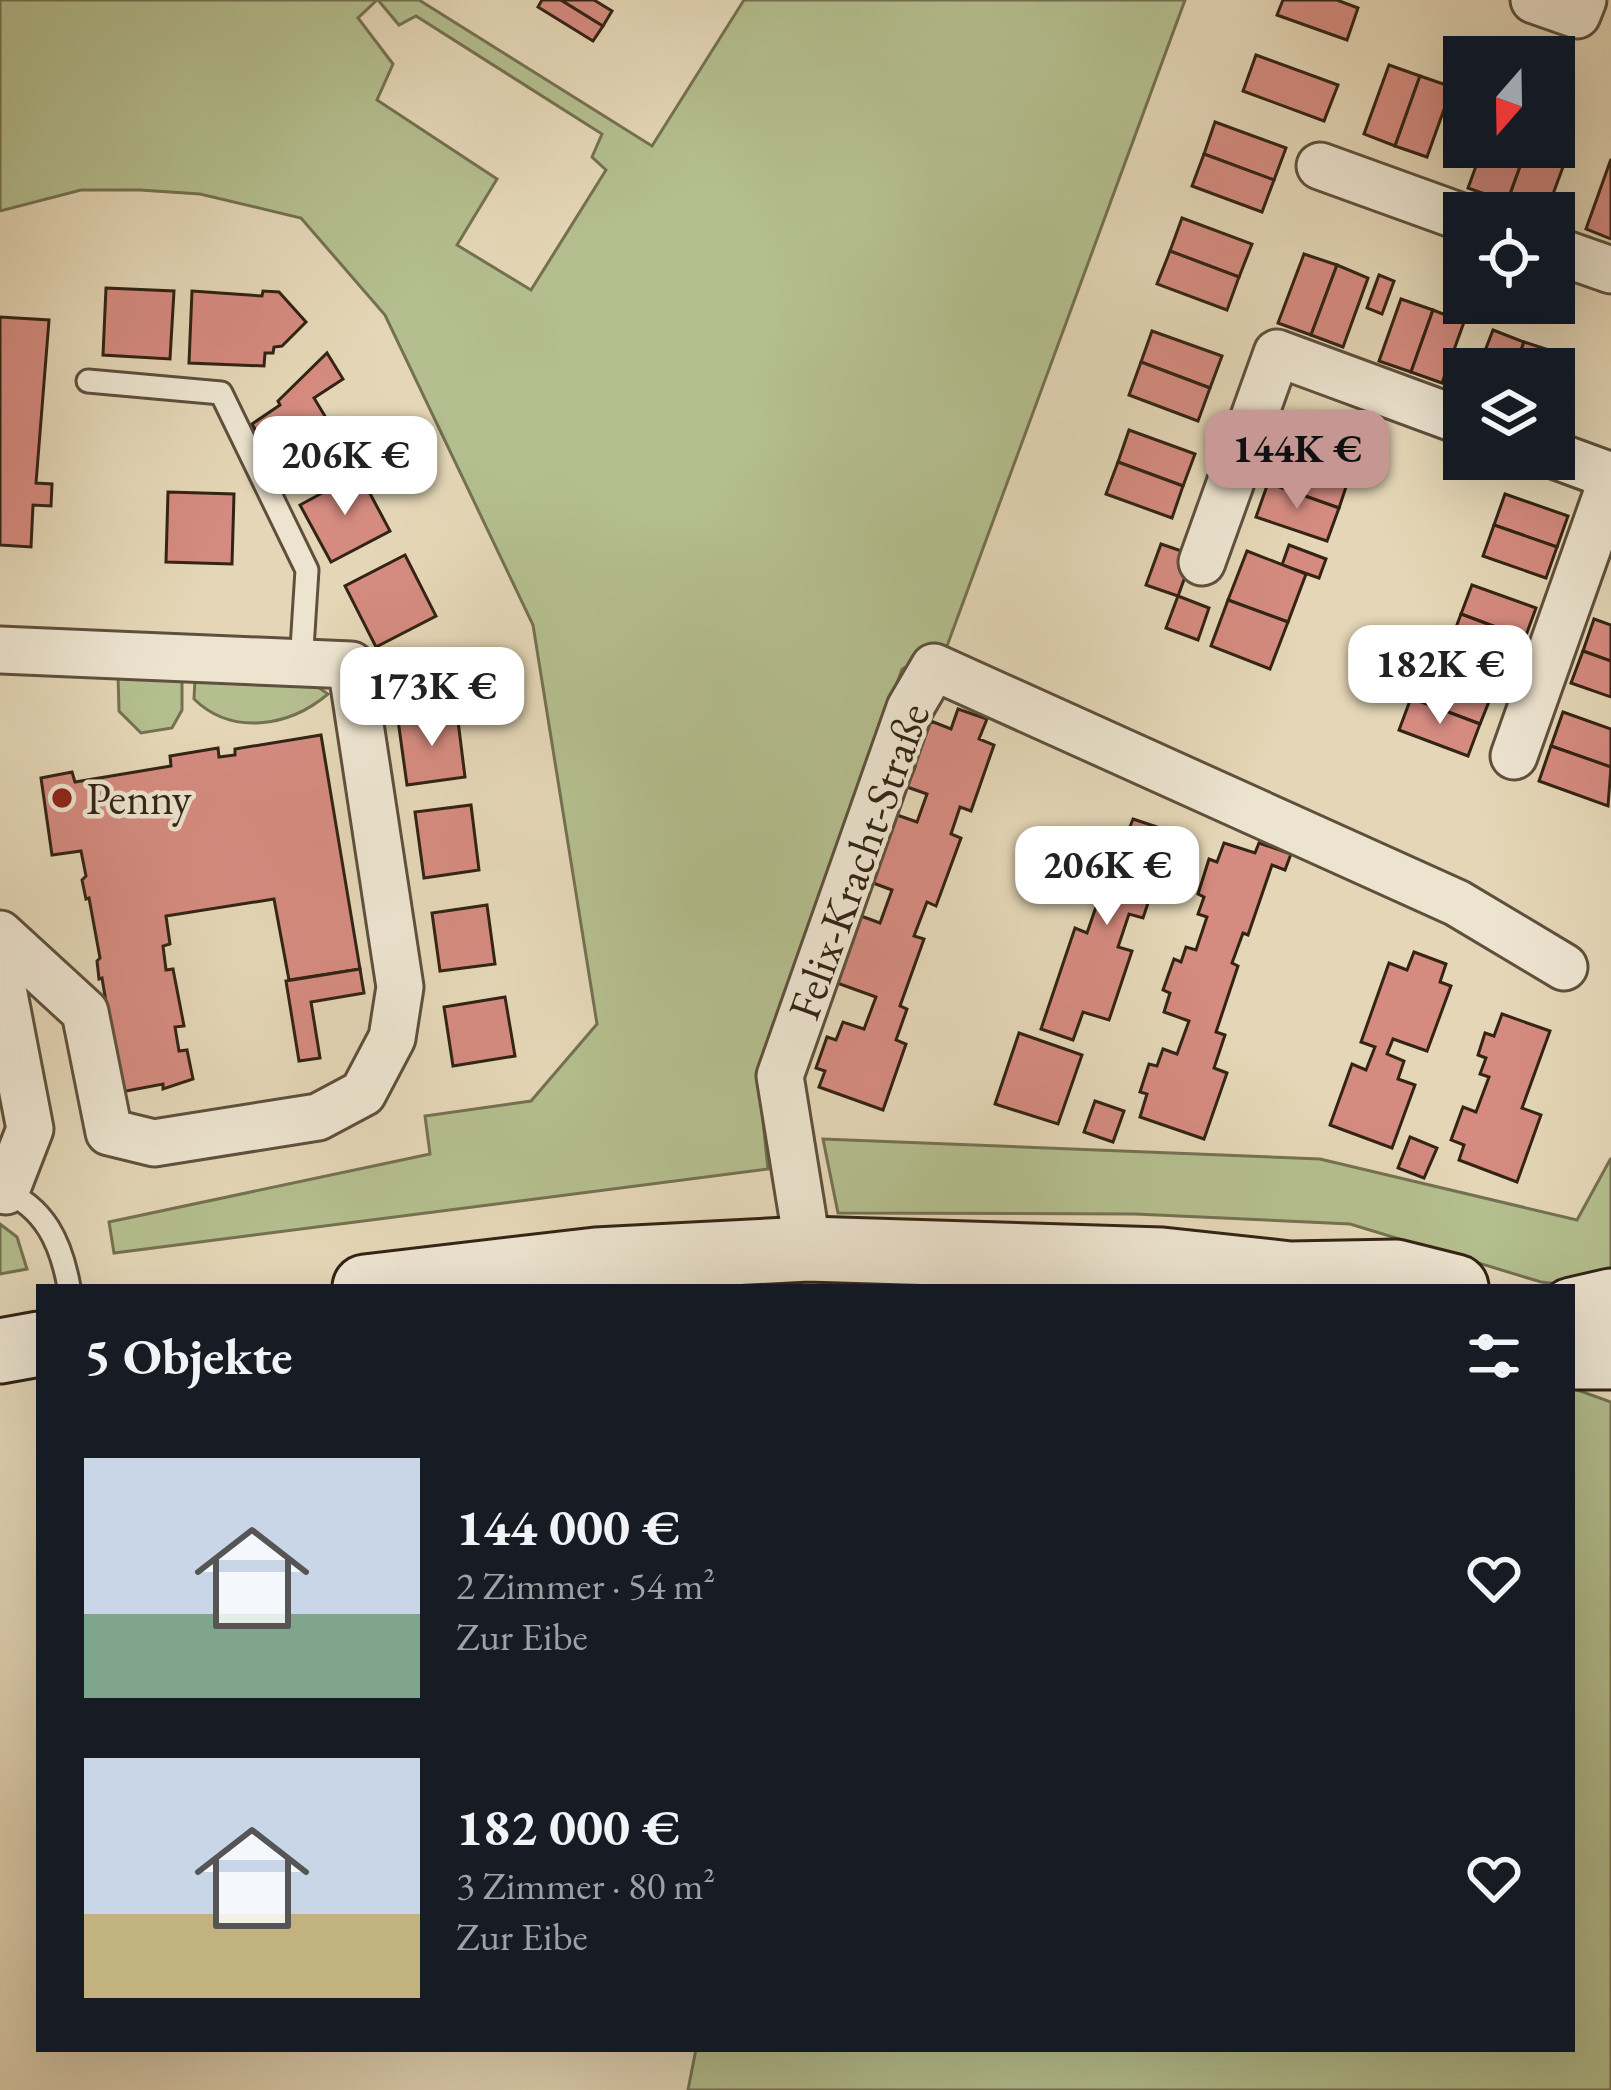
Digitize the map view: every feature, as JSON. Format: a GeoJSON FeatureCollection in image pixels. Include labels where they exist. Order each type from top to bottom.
{"type":"FeatureCollection","features":[{"type":"Feature","properties":{"kind":"main road"},"geometry":{"type":"LineString","coordinates":[[391,1284],[596,1260],[808,1249],[1140,1259],[1306,1280],[1396,1272],[1444,1284]]}},
{"type":"Feature","properties":{"kind":"main road"},"geometry":{"type":"LineString","coordinates":[[1575,1313],[1611,1301]]}},
{"type":"Feature","properties":{"kind":"main road"},"geometry":{"type":"LineString","coordinates":[[1575,1315],[1611,1327]]}},
{"type":"Feature","properties":{"kind":"main road"},"geometry":{"type":"LineString","coordinates":[[0,1351],[36,1345]]}},
{"type":"Feature","properties":{"kind":"main road"},"geometry":{"type":"LineString","coordinates":[[1575,1357],[1611,1357]]}},
{"type":"Feature","properties":{"kind":"street"},"geometry":{"type":"LineString","coordinates":[[1534,0],[1580,7]]}},
{"type":"Feature","properties":{"kind":"street"},"geometry":{"type":"LineString","coordinates":[[1320,166],[1443,210]]}},
{"type":"Feature","properties":{"kind":"street"},"geometry":{"type":"LineString","coordinates":[[1575,257],[1611,270]]}},
{"type":"Feature","properties":{"kind":"street"},"geometry":{"type":"LineString","coordinates":[[1202,562],[1277,353],[1443,414]]}},
{"type":"Feature","properties":{"kind":"street"},"geometry":{"type":"LineString","coordinates":[[1514,756],[1611,479],[1575,464]]}},
{"type":"Feature","properties":{"kind":"street"},"geometry":{"type":"LineString","coordinates":[[0,650],[351,665],[400,987],[392,1038],[363,1093],[318,1117],[154,1143],[109,1132],[85,1012],[3,955]]}},
{"type":"Feature","properties":{"kind":"street","name":"Felix-Kracht-Straße"},"geometry":{"type":"LineString","coordinates":[[808,1249],[779,1076],[910,709],[934,667],[1457,903],[1564,967]]}},
{"type":"Feature","properties":{"kind":"street"},"geometry":{"type":"LineString","coordinates":[[3,955],[30,1129],[3,1190]]}},
{"type":"Feature","properties":{"kind":"lane"},"geometry":{"type":"LineString","coordinates":[[88,380],[221,393],[308,570],[301,665]]}},
{"type":"Feature","properties":{"kind":"lane"},"geometry":{"type":"LineString","coordinates":[[3,1190],[28,1202],[44,1219],[56,1239],[68,1284]]}},
{"type":"Feature","properties":{"kind":"green space"},"geometry":{"type":"Polygon","coordinates":[[[0,0],[377,0],[358,18],[393,64],[377,100],[497,179],[457,245],[531,290],[606,170],[592,157],[602,134],[416,16],[399,25],[378,0],[419,0],[652,146],[744,0],[1185,0],[947,646],[902,669],[758,1074],[768,1169],[114,1253],[109,1222],[430,1154],[425,1116],[531,1101],[597,1024],[533,625],[385,315],[301,218],[200,194],[140,190],[81,190],[0,211],[0,0]]]}},
{"type":"Feature","properties":{"kind":"green space"},"geometry":{"type":"Polygon","coordinates":[[[118,674],[182,678],[182,710],[172,728],[141,733],[119,711],[118,674]]]}},
{"type":"Feature","properties":{"kind":"green space"},"geometry":{"type":"Polygon","coordinates":[[[195,679],[315,685],[328,694],[278,720],[243,722],[209,711],[194,699],[195,679]]]}},
{"type":"Feature","properties":{"kind":"green space"},"geometry":{"type":"Polygon","coordinates":[[[823,1139],[1320,1159],[1577,1220],[1611,1158],[1611,1277],[1595,1288],[1541,1282],[1350,1224],[1135,1214],[838,1213],[823,1139]]]}},
{"type":"Feature","properties":{"kind":"green space"},"geometry":{"type":"Polygon","coordinates":[[[0,1224],[17,1237],[27,1269],[0,1274],[0,1224]]]}},
{"type":"Feature","properties":{"kind":"green space"},"geometry":{"type":"Polygon","coordinates":[[[791,1270],[1001,1284],[639,1284],[791,1270]]]}},
{"type":"Feature","properties":{"kind":"green space"},"geometry":{"type":"Polygon","coordinates":[[[1575,1389],[1611,1402],[1611,2090],[688,2090],[695,2052],[1575,2052],[1575,1389]]]}},
{"type":"Feature","properties":{"kind":"building"},"geometry":{"type":"Polygon","coordinates":[[[542,0],[561,0],[603,26],[593,41],[538,7],[542,0]]]}},
{"type":"Feature","properties":{"kind":"building"},"geometry":{"type":"Polygon","coordinates":[[[561,0],[594,0],[612,11],[603,26],[561,0]]]}},
{"type":"Feature","properties":{"kind":"building"},"geometry":{"type":"Polygon","coordinates":[[[1283,0],[1337,0],[1358,8],[1347,40],[1277,15],[1283,0]]]}},
{"type":"Feature","properties":{"kind":"building"},"geometry":{"type":"Polygon","coordinates":[[[1256,55],[1338,85],[1324,121],[1243,91],[1256,55]]]}},
{"type":"Feature","properties":{"kind":"building"},"geometry":{"type":"Polygon","coordinates":[[[1389,65],[1420,76],[1395,146],[1364,134],[1389,65]]]}},
{"type":"Feature","properties":{"kind":"building"},"geometry":{"type":"Polygon","coordinates":[[[1420,76],[1443,84],[1443,112],[1427,157],[1395,146],[1420,76]]]}},
{"type":"Feature","properties":{"kind":"building"},"geometry":{"type":"Polygon","coordinates":[[[1215,122],[1286,148],[1274,180],[1204,154],[1215,122]]]}},
{"type":"Feature","properties":{"kind":"building"},"geometry":{"type":"Polygon","coordinates":[[[1204,154],[1274,180],[1262,212],[1192,186],[1204,154]]]}},
{"type":"Feature","properties":{"kind":"building"},"geometry":{"type":"Polygon","coordinates":[[[1611,159],[1611,239],[1586,229],[1611,159]]]}},
{"type":"Feature","properties":{"kind":"building"},"geometry":{"type":"Polygon","coordinates":[[[1475,168],[1519,168],[1511,192],[1468,188],[1475,168]]]}},
{"type":"Feature","properties":{"kind":"building"},"geometry":{"type":"Polygon","coordinates":[[[1519,168],[1563,168],[1554,192],[1511,192],[1519,168]]]}},
{"type":"Feature","properties":{"kind":"building"},"geometry":{"type":"Polygon","coordinates":[[[1182,218],[1252,244],[1239,277],[1170,251],[1182,218]]]}},
{"type":"Feature","properties":{"kind":"building"},"geometry":{"type":"Polygon","coordinates":[[[1170,251],[1239,277],[1227,310],[1157,284],[1170,251]]]}},
{"type":"Feature","properties":{"kind":"building"},"geometry":{"type":"Polygon","coordinates":[[[1304,254],[1337,265],[1311,335],[1278,323],[1304,254]]]}},
{"type":"Feature","properties":{"kind":"building"},"geometry":{"type":"Polygon","coordinates":[[[1337,265],[1368,278],[1343,347],[1311,335],[1337,265]]]}},
{"type":"Feature","properties":{"kind":"building"},"geometry":{"type":"Polygon","coordinates":[[[1379,275],[1394,281],[1382,314],[1367,308],[1379,275]]]}},
{"type":"Feature","properties":{"kind":"building"},"geometry":{"type":"Polygon","coordinates":[[[106,288],[174,291],[170,359],[103,355],[106,288]]]}},
{"type":"Feature","properties":{"kind":"building"},"geometry":{"type":"Polygon","coordinates":[[[192,291],[262,296],[263,291],[279,292],[306,322],[282,346],[274,347],[273,353],[265,353],[264,366],[189,363],[192,291]]]}},
{"type":"Feature","properties":{"kind":"building"},"geometry":{"type":"Polygon","coordinates":[[[1401,299],[1433,310],[1411,372],[1379,361],[1401,299]]]}},
{"type":"Feature","properties":{"kind":"building"},"geometry":{"type":"Polygon","coordinates":[[[1433,310],[1443,314],[1443,324],[1463,324],[1455,348],[1443,348],[1442,383],[1411,372],[1433,310]]]}},
{"type":"Feature","properties":{"kind":"building"},"geometry":{"type":"Polygon","coordinates":[[[0,317],[49,320],[36,483],[52,484],[51,506],[33,505],[31,547],[0,545],[0,317]]]}},
{"type":"Feature","properties":{"kind":"building"},"geometry":{"type":"Polygon","coordinates":[[[1493,330],[1524,342],[1522,348],[1486,348],[1493,330]]]}},
{"type":"Feature","properties":{"kind":"building"},"geometry":{"type":"Polygon","coordinates":[[[1152,331],[1222,356],[1210,388],[1141,362],[1152,331]]]}},
{"type":"Feature","properties":{"kind":"building"},"geometry":{"type":"Polygon","coordinates":[[[327,353],[343,379],[314,398],[343,446],[283,480],[252,424],[280,405],[278,401],[327,353]]]}},
{"type":"Feature","properties":{"kind":"building"},"geometry":{"type":"Polygon","coordinates":[[[1141,362],[1210,388],[1198,421],[1129,395],[1141,362]]]}},
{"type":"Feature","properties":{"kind":"building"},"geometry":{"type":"Polygon","coordinates":[[[1272,425],[1336,447],[1327,470],[1264,448],[1272,425]]]}},
{"type":"Feature","properties":{"kind":"building"},"geometry":{"type":"Polygon","coordinates":[[[1129,430],[1195,454],[1183,486],[1118,462],[1129,430]]]}},
{"type":"Feature","properties":{"kind":"building"},"geometry":{"type":"Polygon","coordinates":[[[1278,453],[1349,478],[1339,508],[1268,483],[1278,453]]]}},
{"type":"Feature","properties":{"kind":"building"},"geometry":{"type":"Polygon","coordinates":[[[1118,462],[1183,486],[1172,518],[1106,494],[1118,462]]]}},
{"type":"Feature","properties":{"kind":"building"},"geometry":{"type":"Polygon","coordinates":[[[359,473],[390,531],[331,562],[300,505],[359,473]]]}},
{"type":"Feature","properties":{"kind":"building"},"geometry":{"type":"Polygon","coordinates":[[[1268,483],[1339,508],[1327,541],[1256,517],[1268,483]]]}},
{"type":"Feature","properties":{"kind":"building"},"geometry":{"type":"Polygon","coordinates":[[[168,492],[234,494],[232,564],[166,562],[168,492]]]}},
{"type":"Feature","properties":{"kind":"building"},"geometry":{"type":"Polygon","coordinates":[[[1505,494],[1568,516],[1557,547],[1494,525],[1505,494]]]}},
{"type":"Feature","properties":{"kind":"building"},"geometry":{"type":"Polygon","coordinates":[[[1494,525],[1557,547],[1546,578],[1483,556],[1494,525]]]}},
{"type":"Feature","properties":{"kind":"building"},"geometry":{"type":"Polygon","coordinates":[[[1161,544],[1193,555],[1178,596],[1146,585],[1161,544]]]}},
{"type":"Feature","properties":{"kind":"building"},"geometry":{"type":"Polygon","coordinates":[[[1289,545],[1326,559],[1319,578],[1282,565],[1289,545]]]}},
{"type":"Feature","properties":{"kind":"building"},"geometry":{"type":"Polygon","coordinates":[[[1247,551],[1306,574],[1288,622],[1228,600],[1247,551]]]}},
{"type":"Feature","properties":{"kind":"building"},"geometry":{"type":"Polygon","coordinates":[[[405,555],[436,616],[376,647],[345,586],[405,555]]]}},
{"type":"Feature","properties":{"kind":"building"},"geometry":{"type":"Polygon","coordinates":[[[1472,585],[1536,608],[1525,638],[1461,614],[1472,585]]]}},
{"type":"Feature","properties":{"kind":"building"},"geometry":{"type":"Polygon","coordinates":[[[1178,596],[1209,608],[1198,640],[1166,628],[1178,596]]]}},
{"type":"Feature","properties":{"kind":"building"},"geometry":{"type":"Polygon","coordinates":[[[1228,600],[1288,622],[1270,669],[1211,646],[1228,600]]]}},
{"type":"Feature","properties":{"kind":"building"},"geometry":{"type":"Polygon","coordinates":[[[1461,614],[1525,638],[1514,669],[1449,646],[1461,614]]]}},
{"type":"Feature","properties":{"kind":"building"},"geometry":{"type":"Polygon","coordinates":[[[1594,619],[1611,625],[1611,661],[1583,651],[1594,619]]]}},
{"type":"Feature","properties":{"kind":"building"},"geometry":{"type":"Polygon","coordinates":[[[1583,651],[1611,661],[1611,697],[1571,683],[1583,651]]]}},
{"type":"Feature","properties":{"kind":"building"},"geometry":{"type":"Polygon","coordinates":[[[1422,667],[1492,694],[1480,724],[1411,698],[1422,667]]]}},
{"type":"Feature","properties":{"kind":"building"},"geometry":{"type":"Polygon","coordinates":[[[1411,698],[1480,724],[1468,756],[1399,730],[1411,698]]]}},
{"type":"Feature","properties":{"kind":"building"},"geometry":{"type":"Polygon","coordinates":[[[958,709],[987,719],[979,739],[994,745],[971,811],[960,807],[951,834],[961,838],[936,906],[927,902],[914,936],[924,939],[900,1006],[907,1009],[896,1040],[906,1044],[883,1110],[819,1087],[825,1071],[816,1068],[827,1037],[836,1040],[843,1022],[864,1029],[876,997],[837,983],[846,932],[854,934],[861,916],[880,923],[892,890],[873,883],[879,866],[870,863],[882,829],[891,833],[897,815],[917,822],[927,794],[907,787],[915,767],[906,764],[918,731],[926,734],[931,721],[951,729],[958,709]]]}},
{"type":"Feature","properties":{"kind":"building"},"geometry":{"type":"Polygon","coordinates":[[[1563,712],[1611,729],[1611,767],[1551,746],[1563,712]]]}},
{"type":"Feature","properties":{"kind":"building"},"geometry":{"type":"Polygon","coordinates":[[[457,713],[465,777],[407,785],[398,720],[457,713]]]}},
{"type":"Feature","properties":{"kind":"building"},"geometry":{"type":"Polygon","coordinates":[[[321,735],[360,969],[289,980],[274,899],[166,916],[170,944],[163,946],[166,970],[173,969],[184,1026],[175,1027],[179,1051],[187,1050],[193,1079],[163,1089],[163,1084],[121,1092],[89,898],[82,880],[86,876],[81,851],[52,855],[41,778],[72,772],[75,782],[171,766],[170,756],[218,748],[219,757],[235,755],[235,749],[321,735]]]}},
{"type":"Feature","properties":{"kind":"building"},"geometry":{"type":"Polygon","coordinates":[[[1551,746],[1611,767],[1608,806],[1539,781],[1551,746]]]}},
{"type":"Feature","properties":{"kind":"building"},"geometry":{"type":"Polygon","coordinates":[[[471,805],[479,870],[424,878],[415,812],[471,805]]]}},
{"type":"Feature","properties":{"kind":"building"},"geometry":{"type":"Polygon","coordinates":[[[1133,819],[1172,832],[1143,918],[1129,914],[1118,947],[1132,951],[1109,1020],[1083,1012],[1073,1040],[1041,1029],[1075,928],[1087,933],[1097,904],[1085,899],[1108,830],[1126,837],[1133,819]]]}},
{"type":"Feature","properties":{"kind":"building"},"geometry":{"type":"Polygon","coordinates":[[[1224,843],[1255,853],[1259,843],[1291,854],[1285,870],[1272,865],[1248,935],[1243,933],[1232,963],[1238,966],[1216,1032],[1225,1035],[1214,1068],[1227,1073],[1204,1139],[1140,1117],[1147,1094],[1140,1092],[1149,1064],[1157,1066],[1163,1049],[1177,1054],[1189,1021],[1164,1012],[1170,993],[1163,990],[1174,959],[1181,962],[1186,947],[1196,950],[1207,917],[1198,914],[1204,897],[1198,894],[1209,859],[1217,862],[1224,843]]]}},
{"type":"Feature","properties":{"kind":"building"},"geometry":{"type":"Polygon","coordinates":[[[487,905],[495,964],[440,971],[432,913],[487,905]]]}},
{"type":"Feature","properties":{"kind":"building"},"geometry":{"type":"Polygon","coordinates":[[[1414,952],[1446,964],[1440,982],[1451,986],[1427,1051],[1393,1039],[1387,1054],[1404,1061],[1398,1079],[1415,1085],[1392,1148],[1330,1125],[1352,1064],[1366,1070],[1375,1047],[1361,1042],[1389,963],[1407,970],[1414,952]]]}},
{"type":"Feature","properties":{"kind":"building"},"geometry":{"type":"Polygon","coordinates":[[[360,969],[364,993],[311,1002],[320,1058],[299,1061],[286,981],[360,969]]]}},
{"type":"Feature","properties":{"kind":"building"},"geometry":{"type":"Polygon","coordinates":[[[505,997],[515,1056],[453,1066],[444,1007],[505,997]]]}},
{"type":"Feature","properties":{"kind":"building"},"geometry":{"type":"Polygon","coordinates":[[[1502,1014],[1550,1031],[1522,1108],[1541,1115],[1517,1182],[1459,1160],[1464,1145],[1451,1140],[1463,1107],[1476,1112],[1489,1077],[1480,1074],[1486,1058],[1478,1055],[1485,1033],[1494,1036],[1502,1014]]]}},
{"type":"Feature","properties":{"kind":"building"},"geometry":{"type":"Polygon","coordinates":[[[1019,1033],[1082,1055],[1058,1124],[995,1104],[1019,1033]]]}},
{"type":"Feature","properties":{"kind":"building"},"geometry":{"type":"Polygon","coordinates":[[[1095,1101],[1124,1111],[1113,1142],[1084,1132],[1095,1101]]]}},
{"type":"Feature","properties":{"kind":"building"},"geometry":{"type":"Polygon","coordinates":[[[1410,1137],[1437,1148],[1424,1178],[1398,1168],[1410,1137]]]}},
{"type":"Feature","properties":{"kind":"place","name":"Penny"},"geometry":{"type":"Point","coordinates":[62,798]}}]}
